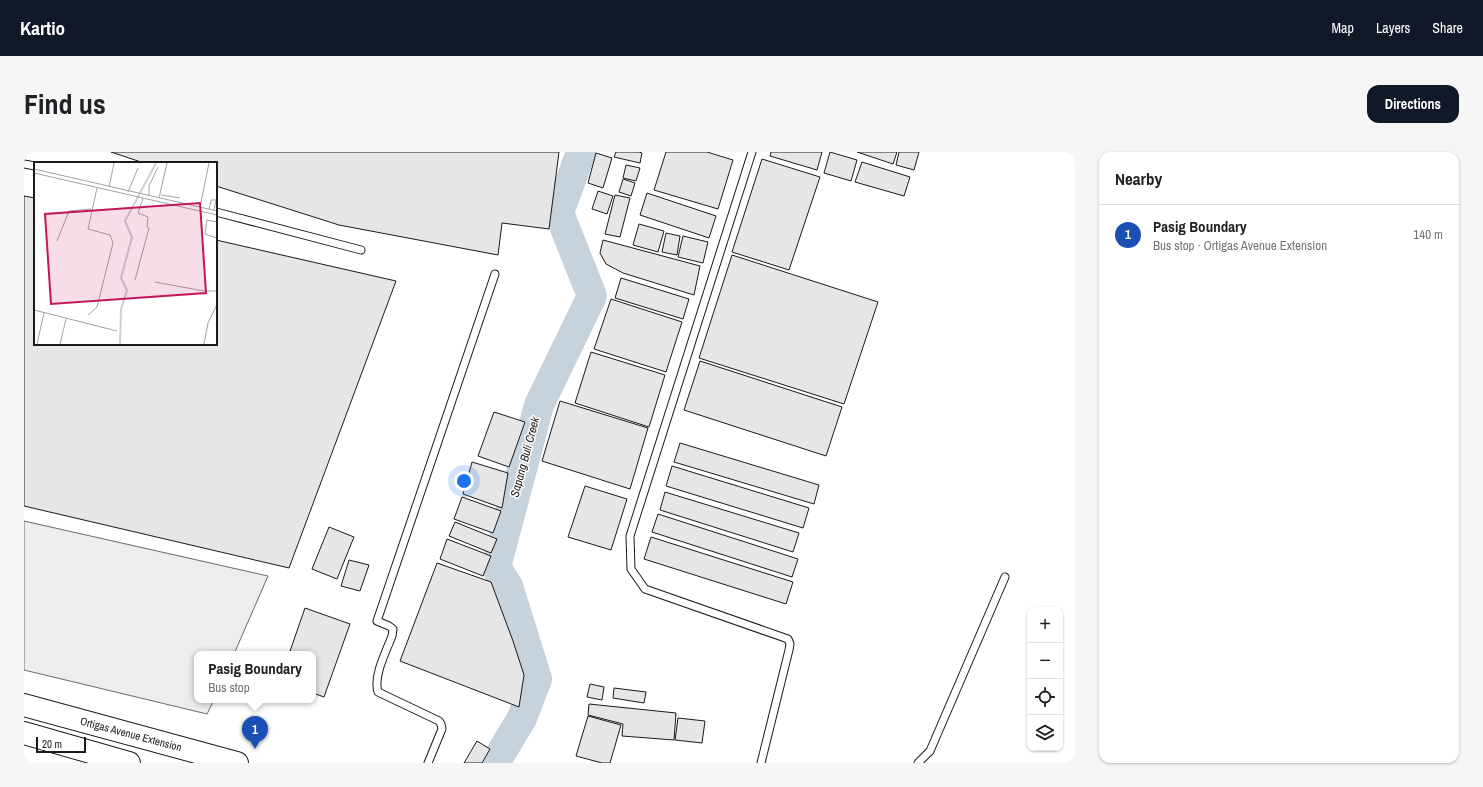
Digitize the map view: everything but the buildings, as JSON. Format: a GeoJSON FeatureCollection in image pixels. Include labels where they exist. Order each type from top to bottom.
{"type":"FeatureCollection","features":[{"type":"Feature","properties":{"kind":"main road","name":"Ortigas Avenue Extension"},"geometry":{"type":"LineString","coordinates":[[28,723],[129,763]]}},
{"type":"Feature","properties":{"kind":"main road","name":"Ortigas Avenue Extension"},"geometry":{"type":"LineString","coordinates":[[28,723],[237,763]]}},
{"type":"Feature","properties":{"kind":"lane"},"geometry":{"type":"LineString","coordinates":[[752,152],[630,536],[631,570],[645,589],[788,639],[790,644],[789,650],[761,763]]}},
{"type":"Feature","properties":{"kind":"lane"},"geometry":{"type":"LineString","coordinates":[[24,164],[34,166]]}},
{"type":"Feature","properties":{"kind":"lane"},"geometry":{"type":"LineString","coordinates":[[217,212],[361,250]]}},
{"type":"Feature","properties":{"kind":"lane"},"geometry":{"type":"LineString","coordinates":[[428,763],[442,729],[442,724],[439,721],[378,692],[376,678],[392,636],[393,629],[377,621],[495,274]]}},
{"type":"Feature","properties":{"kind":"lane"},"geometry":{"type":"LineString","coordinates":[[918,763],[930,751],[1005,577]]}},
{"type":"Feature","properties":{"kind":"shaded area"},"geometry":{"type":"Polygon","coordinates":[[[24,521],[268,576],[235,651],[194,651],[194,703],[212,703],[207,714],[24,670],[24,521]]]}},
{"type":"Feature","properties":{"kind":"waterway","name":"Sapang Buli Creek"},"geometry":{"type":"LineString","coordinates":[[495,763],[522,718],[537,679],[508,586],[496,567],[539,405],[592,296],[559,213],[581,152]]}},
{"type":"Feature","properties":{"kind":"place","name":"Pasig Boundary"},"geometry":{"type":"Point","coordinates":[255,749]}}]}
